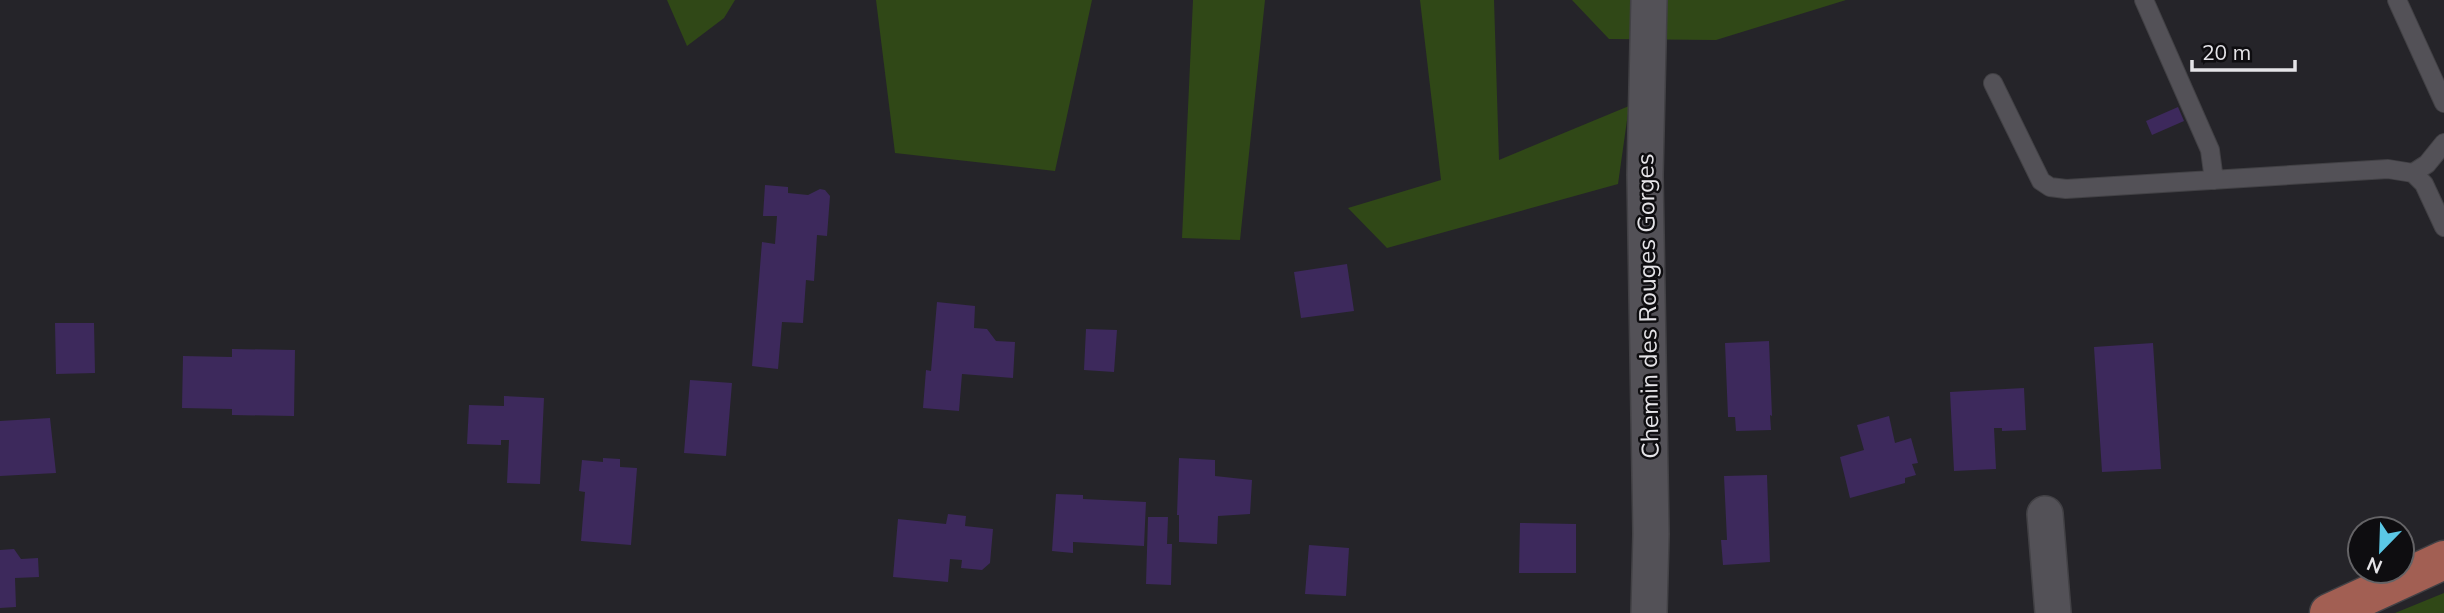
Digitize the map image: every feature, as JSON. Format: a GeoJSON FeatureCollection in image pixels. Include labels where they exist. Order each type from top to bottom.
{"type":"FeatureCollection","features":[{"type":"Feature","properties":{"kind":"main road"},"geometry":{"type":"LineString","coordinates":[[2329,613],[2444,560]]}},
{"type":"Feature","properties":{"kind":"street","name":"Chemin des Rouges Gorges"},"geometry":{"type":"LineString","coordinates":[[1649,0],[1645,175],[1651,534],[1649,613]]}},
{"type":"Feature","properties":{"kind":"street"},"geometry":{"type":"LineString","coordinates":[[2045,514],[2053,613]]}},
{"type":"Feature","properties":{"kind":"lane"},"geometry":{"type":"LineString","coordinates":[[2144,0],[2210,149],[2214,180]]}},
{"type":"Feature","properties":{"kind":"lane"},"geometry":{"type":"LineString","coordinates":[[2397,0],[2444,103]]}},
{"type":"Feature","properties":{"kind":"lane"},"geometry":{"type":"LineString","coordinates":[[1993,83],[2041,181],[2050,187],[2066,189],[2388,169],[2413,173],[2424,184],[2444,228]]}},
{"type":"Feature","properties":{"kind":"lane"},"geometry":{"type":"LineString","coordinates":[[2413,173],[2427,164],[2444,143]]}},
{"type":"Feature","properties":{"kind":"green space"},"geometry":{"type":"Polygon","coordinates":[[[667,0],[735,0],[724,18],[687,46],[667,0]]]}},
{"type":"Feature","properties":{"kind":"green space"},"geometry":{"type":"Polygon","coordinates":[[[876,0],[1092,0],[1055,171],[895,153],[876,0]]]}},
{"type":"Feature","properties":{"kind":"green space"},"geometry":{"type":"Polygon","coordinates":[[[1193,0],[1265,0],[1240,240],[1182,238],[1193,0]]]}},
{"type":"Feature","properties":{"kind":"green space"},"geometry":{"type":"Polygon","coordinates":[[[1420,0],[1494,0],[1499,160],[1629,106],[1618,184],[1387,248],[1348,208],[1441,180],[1420,0]]]}},
{"type":"Feature","properties":{"kind":"green space"},"geometry":{"type":"Polygon","coordinates":[[[1572,0],[1846,0],[1716,40],[1609,39],[1572,0]]]}},
{"type":"Feature","properties":{"kind":"green space"},"geometry":{"type":"Polygon","coordinates":[[[2444,593],[2444,613],[2395,613],[2444,593]]]}},
{"type":"Feature","properties":{"kind":"building"},"geometry":{"type":"Polygon","coordinates":[[[2178,107],[2184,121],[2152,135],[2146,121],[2178,107]]]}},
{"type":"Feature","properties":{"kind":"building"},"geometry":{"type":"Polygon","coordinates":[[[765,185],[788,187],[788,193],[808,195],[820,189],[830,196],[827,236],[817,235],[814,281],[806,280],[803,323],[782,322],[778,369],[752,366],[762,242],[775,244],[777,216],[763,216],[765,185]]]}},
{"type":"Feature","properties":{"kind":"building"},"geometry":{"type":"Polygon","coordinates":[[[1347,264],[1354,311],[1301,318],[1294,272],[1347,264]]]}},
{"type":"Feature","properties":{"kind":"building"},"geometry":{"type":"Polygon","coordinates":[[[937,302],[975,306],[974,328],[987,329],[996,341],[1015,342],[1013,378],[962,374],[959,411],[923,408],[926,370],[931,371],[937,302]]]}},
{"type":"Feature","properties":{"kind":"building"},"geometry":{"type":"Polygon","coordinates":[[[55,323],[94,323],[95,373],[56,374],[55,323]]]}},
{"type":"Feature","properties":{"kind":"building"},"geometry":{"type":"Polygon","coordinates":[[[1086,329],[1117,330],[1114,372],[1084,370],[1086,329]]]}},
{"type":"Feature","properties":{"kind":"building"},"geometry":{"type":"Polygon","coordinates":[[[1769,341],[1771,430],[1736,431],[1735,417],[1728,417],[1725,343],[1769,341]]]}},
{"type":"Feature","properties":{"kind":"building"},"geometry":{"type":"Polygon","coordinates":[[[2153,343],[2161,469],[2102,472],[2094,347],[2153,343]]]}},
{"type":"Feature","properties":{"kind":"building"},"geometry":{"type":"Polygon","coordinates":[[[232,349],[295,350],[294,416],[232,415],[232,409],[182,408],[183,356],[232,357],[232,349]]]}},
{"type":"Feature","properties":{"kind":"building"},"geometry":{"type":"Polygon","coordinates":[[[690,380],[732,383],[726,456],[684,453],[690,380]]]}},
{"type":"Feature","properties":{"kind":"building"},"geometry":{"type":"Polygon","coordinates":[[[2024,388],[2026,430],[2002,431],[2002,428],[1994,428],[1996,469],[1954,471],[1950,392],[2024,388]]]}},
{"type":"Feature","properties":{"kind":"building"},"geometry":{"type":"Polygon","coordinates":[[[504,396],[544,398],[540,484],[507,483],[509,440],[501,440],[501,445],[467,444],[469,405],[504,406],[504,396]]]}},
{"type":"Feature","properties":{"kind":"building"},"geometry":{"type":"Polygon","coordinates":[[[1889,416],[1895,443],[1911,438],[1918,463],[1912,464],[1916,475],[1905,478],[1905,483],[1850,498],[1840,457],[1864,450],[1857,425],[1889,416]]]}},
{"type":"Feature","properties":{"kind":"building"},"geometry":{"type":"Polygon","coordinates":[[[50,418],[56,473],[0,476],[0,421],[50,418]]]}},
{"type":"Feature","properties":{"kind":"building"},"geometry":{"type":"Polygon","coordinates":[[[603,458],[620,459],[620,467],[637,468],[631,545],[581,541],[585,492],[579,491],[582,460],[603,462],[603,458]]]}},
{"type":"Feature","properties":{"kind":"building"},"geometry":{"type":"Polygon","coordinates":[[[1179,458],[1215,460],[1215,476],[1252,480],[1250,514],[1218,516],[1217,544],[1179,542],[1179,458]]]}},
{"type":"Feature","properties":{"kind":"building"},"geometry":{"type":"Polygon","coordinates":[[[1767,475],[1770,562],[1723,565],[1721,540],[1727,540],[1724,476],[1767,475]]]}},
{"type":"Feature","properties":{"kind":"building"},"geometry":{"type":"Polygon","coordinates":[[[1056,494],[1083,495],[1083,499],[1146,502],[1144,546],[1073,542],[1073,553],[1052,551],[1056,494]]]}},
{"type":"Feature","properties":{"kind":"building"},"geometry":{"type":"Polygon","coordinates":[[[948,514],[966,516],[965,526],[993,529],[990,563],[982,570],[961,568],[962,560],[950,559],[948,582],[893,577],[898,519],[946,524],[948,514]]]}},
{"type":"Feature","properties":{"kind":"building"},"geometry":{"type":"Polygon","coordinates":[[[1148,517],[1168,517],[1167,544],[1172,544],[1171,585],[1146,584],[1148,517]]]}},
{"type":"Feature","properties":{"kind":"building"},"geometry":{"type":"Polygon","coordinates":[[[1520,523],[1576,524],[1576,573],[1519,573],[1520,523]]]}},
{"type":"Feature","properties":{"kind":"building"},"geometry":{"type":"Polygon","coordinates":[[[1309,545],[1349,548],[1346,596],[1305,594],[1309,545]]]}},
{"type":"Feature","properties":{"kind":"building"},"geometry":{"type":"Polygon","coordinates":[[[14,549],[21,559],[38,558],[39,577],[15,578],[16,607],[0,608],[0,550],[14,549]]]}}]}
